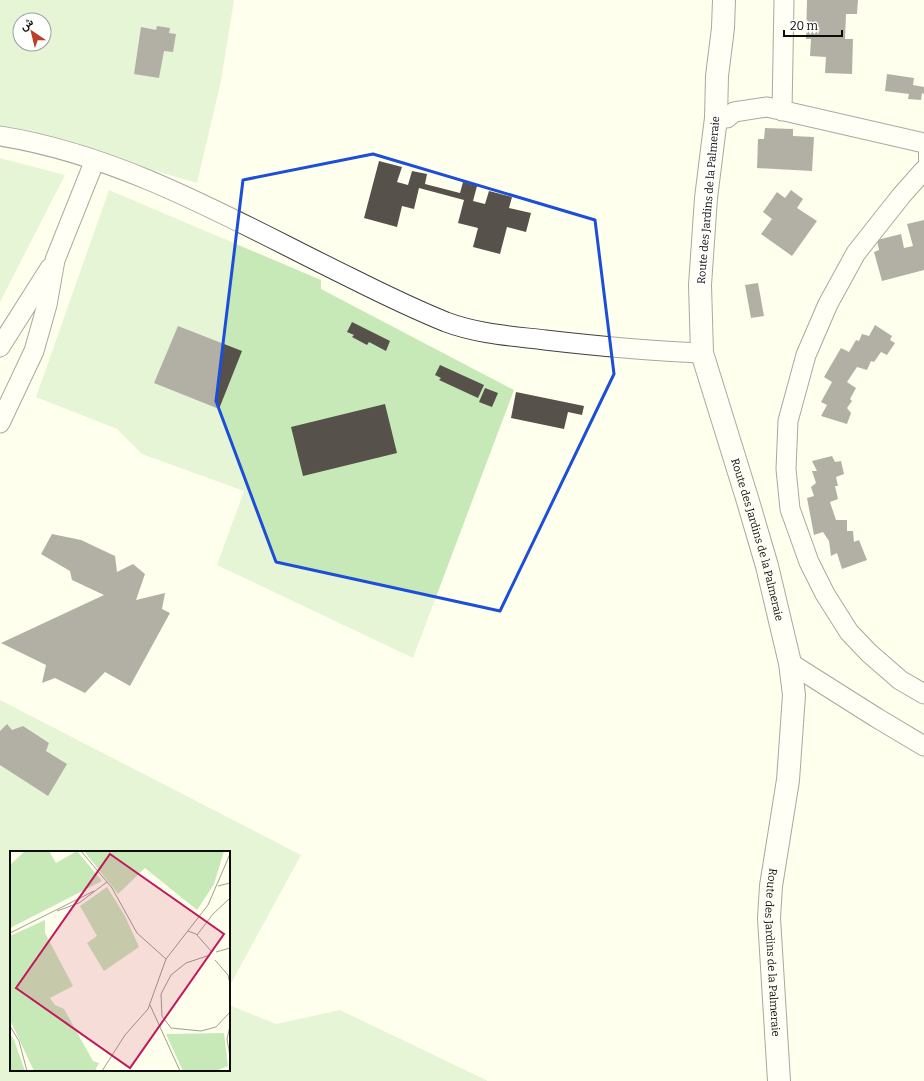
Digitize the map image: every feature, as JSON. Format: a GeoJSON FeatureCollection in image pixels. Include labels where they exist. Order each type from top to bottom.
{"type":"FeatureCollection","features":[{"type":"Feature","properties":{"kind":"street","name":"Route des Jardins de la Palmeraie"},"geometry":{"type":"LineString","coordinates":[[724,0],[716,118],[706,198],[700,285],[702,353],[764,558],[790,663],[794,695],[791,755],[771,886],[769,918],[779,1081]]}},
{"type":"Feature","properties":{"kind":"street"},"geometry":{"type":"LineString","coordinates":[[782,111],[784,0]]}},
{"type":"Feature","properties":{"kind":"street"},"geometry":{"type":"LineString","coordinates":[[716,118],[727,118],[734,112],[767,107],[924,143]]}},
{"type":"Feature","properties":{"kind":"street"},"geometry":{"type":"LineString","coordinates":[[0,136],[25,140],[95,160],[141,176],[183,194],[402,303],[448,322],[481,332],[524,338],[644,350],[702,353]]}},
{"type":"Feature","properties":{"kind":"street"},"geometry":{"type":"LineString","coordinates":[[0,347],[55,260],[95,160]]}},
{"type":"Feature","properties":{"kind":"street"},"geometry":{"type":"LineString","coordinates":[[924,170],[901,196],[856,253],[828,304],[806,355],[788,422],[786,469],[790,509],[809,562],[825,594],[849,632],[869,653],[900,680],[924,694]]}},
{"type":"Feature","properties":{"kind":"street"},"geometry":{"type":"LineString","coordinates":[[0,423],[34,351],[47,305],[55,260]]}},
{"type":"Feature","properties":{"kind":"street"},"geometry":{"type":"LineString","coordinates":[[790,663],[924,746]]}},
{"type":"Feature","properties":{"kind":"lane"},"geometry":{"type":"LineString","coordinates":[[924,150],[924,162]]}},
{"type":"Feature","properties":{"kind":"highlighted area"},"geometry":{"type":"Polygon","coordinates":[[[373,154],[595,220],[614,374],[500,611],[276,562],[216,401],[243,180],[373,154]]]}},
{"type":"Feature","properties":{"kind":"green space"},"geometry":{"type":"Polygon","coordinates":[[[0,0],[234,0],[221,81],[197,183],[0,126],[0,0]]]}},
{"type":"Feature","properties":{"kind":"green space"},"geometry":{"type":"Polygon","coordinates":[[[0,158],[65,175],[0,302],[0,158]]]}},
{"type":"Feature","properties":{"kind":"green space"},"geometry":{"type":"Polygon","coordinates":[[[109,190],[321,280],[321,289],[514,390],[413,658],[217,565],[244,491],[142,454],[117,429],[36,397],[109,190]]]}},
{"type":"Feature","properties":{"kind":"green space"},"geometry":{"type":"Polygon","coordinates":[[[0,700],[301,855],[230,985],[230,851],[10,851],[10,1071],[230,1071],[230,1005],[276,1024],[340,1010],[488,1081],[0,1081],[0,700]]]}},
{"type":"Feature","properties":{"kind":"building"},"geometry":{"type":"Polygon","coordinates":[[[807,0],[858,0],[857,14],[846,14],[845,39],[853,39],[852,74],[825,73],[826,57],[810,56],[811,39],[806,39],[807,0]]]}},
{"type":"Feature","properties":{"kind":"building"},"geometry":{"type":"Polygon","coordinates":[[[157,26],[170,28],[169,33],[176,34],[173,52],[164,51],[159,78],[134,74],[141,27],[156,30],[157,26]]]}},
{"type":"Feature","properties":{"kind":"building"},"geometry":{"type":"Polygon","coordinates":[[[887,74],[914,78],[913,85],[924,87],[924,94],[922,93],[921,100],[908,99],[909,94],[885,91],[887,74]]]}},
{"type":"Feature","properties":{"kind":"building"},"geometry":{"type":"Polygon","coordinates":[[[765,128],[793,129],[793,136],[814,137],[812,171],[757,168],[758,139],[764,139],[765,128]]]}},
{"type":"Feature","properties":{"kind":"building"},"geometry":{"type":"Polygon","coordinates":[[[379,161],[402,167],[397,182],[408,185],[412,171],[427,174],[425,184],[460,193],[463,182],[477,186],[473,201],[485,204],[489,191],[512,197],[509,208],[531,213],[526,232],[507,227],[500,254],[473,247],[478,228],[458,223],[464,200],[419,188],[414,209],[402,206],[397,227],[364,218],[379,161]]]}},
{"type":"Feature","properties":{"kind":"building"},"geometry":{"type":"Polygon","coordinates":[[[791,190],[803,199],[797,208],[817,221],[792,256],[761,234],[772,219],[763,212],[777,192],[785,198],[791,190]]]}},
{"type":"Feature","properties":{"kind":"building"},"geometry":{"type":"Polygon","coordinates":[[[924,220],[924,270],[882,281],[874,252],[879,250],[877,240],[901,234],[904,248],[913,246],[907,224],[924,220]]]}},
{"type":"Feature","properties":{"kind":"building"},"geometry":{"type":"Polygon","coordinates":[[[758,283],[764,316],[751,318],[745,285],[758,283]]]}},
{"type":"Feature","properties":{"kind":"building"},"geometry":{"type":"Polygon","coordinates":[[[352,322],[390,341],[386,351],[369,342],[367,345],[352,337],[354,335],[347,332],[352,322]]]}},
{"type":"Feature","properties":{"kind":"building"},"geometry":{"type":"Polygon","coordinates":[[[875,325],[892,336],[890,340],[895,343],[887,355],[881,352],[874,362],[871,361],[867,370],[857,367],[847,382],[856,388],[850,399],[852,401],[847,408],[851,413],[847,424],[821,416],[827,405],[821,402],[832,382],[824,377],[841,348],[849,352],[856,340],[859,341],[862,334],[869,336],[875,325]]]}},
{"type":"Feature","properties":{"kind":"building"},"geometry":{"type":"Polygon","coordinates":[[[178,326],[242,351],[219,409],[154,383],[178,326]]]}},
{"type":"Feature","properties":{"kind":"building"},"geometry":{"type":"Polygon","coordinates":[[[440,365],[484,385],[478,398],[439,380],[441,378],[435,375],[440,365]]]}},
{"type":"Feature","properties":{"kind":"building"},"geometry":{"type":"Polygon","coordinates":[[[485,388],[498,393],[492,407],[479,402],[485,388]]]}},
{"type":"Feature","properties":{"kind":"building"},"geometry":{"type":"Polygon","coordinates":[[[516,392],[584,406],[582,415],[568,412],[564,429],[511,418],[516,392]]]}},
{"type":"Feature","properties":{"kind":"building"},"geometry":{"type":"Polygon","coordinates":[[[385,404],[397,453],[303,476],[291,427],[385,404]]]}},
{"type":"Feature","properties":{"kind":"building"},"geometry":{"type":"Polygon","coordinates":[[[832,456],[835,462],[841,461],[844,474],[836,477],[838,486],[835,486],[838,499],[830,502],[836,520],[847,520],[847,531],[853,531],[854,542],[859,540],[867,560],[842,569],[837,553],[831,556],[829,541],[823,532],[814,535],[807,498],[814,496],[811,487],[816,483],[812,471],[817,471],[812,461],[832,456]]]}},
{"type":"Feature","properties":{"kind":"building"},"geometry":{"type":"Polygon","coordinates":[[[52,534],[81,540],[115,556],[117,572],[133,564],[145,574],[136,600],[165,593],[162,609],[170,613],[130,686],[105,672],[85,693],[55,678],[42,683],[46,665],[1,643],[104,595],[72,580],[70,571],[41,554],[52,534]]]}},
{"type":"Feature","properties":{"kind":"building"},"geometry":{"type":"Polygon","coordinates":[[[7,724],[12,730],[23,726],[49,743],[46,751],[67,764],[48,796],[0,765],[0,731],[7,724]]]}}]}
